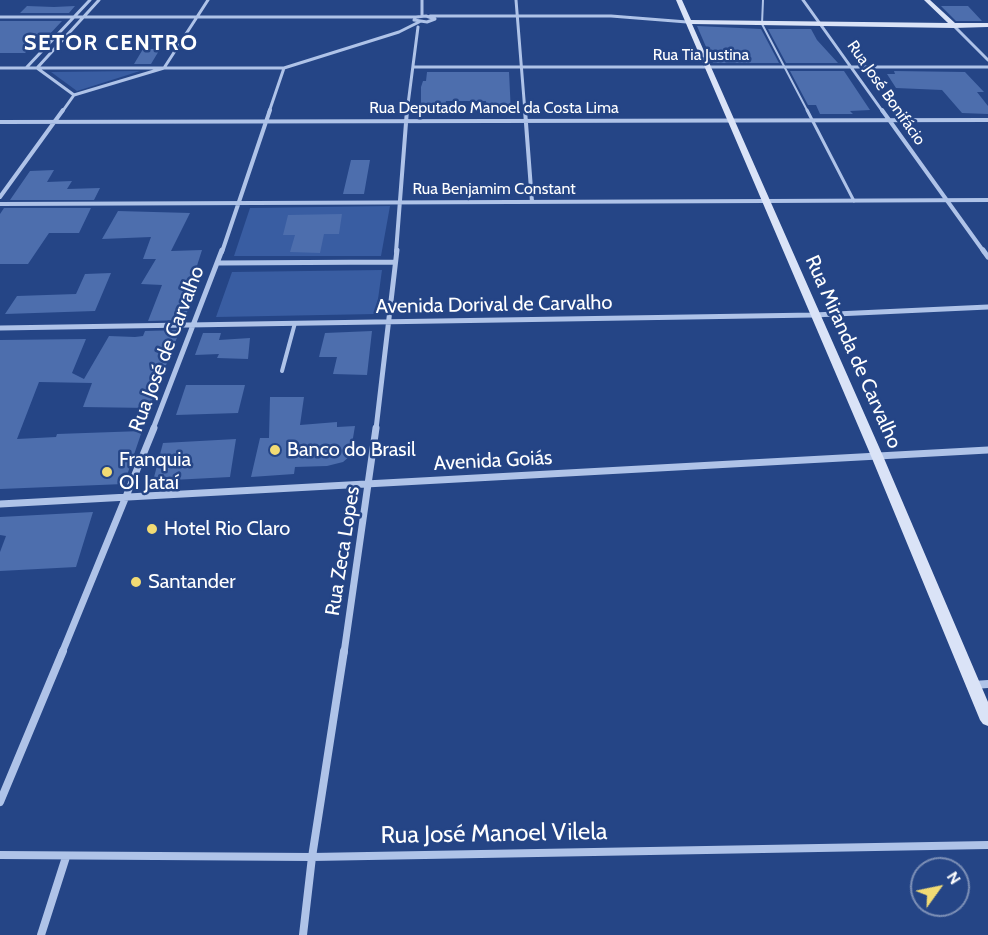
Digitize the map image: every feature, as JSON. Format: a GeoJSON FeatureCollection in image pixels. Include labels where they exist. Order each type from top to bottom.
{"type":"FeatureCollection","features":[{"type":"Feature","properties":{"kind":"main road","name":"Rua Miranda de Carvalho"},"geometry":{"type":"LineString","coordinates":[[679,0],[877,456],[988,720]]}},
{"type":"Feature","properties":{"kind":"main road"},"geometry":{"type":"LineString","coordinates":[[927,0],[954,26]]}},
{"type":"Feature","properties":{"kind":"main road"},"geometry":{"type":"LineString","coordinates":[[689,25],[988,25]]}},
{"type":"Feature","properties":{"kind":"street"},"geometry":{"type":"LineString","coordinates":[[26,68],[90,0]]}},
{"type":"Feature","properties":{"kind":"street"},"geometry":{"type":"LineString","coordinates":[[37,68],[99,0]]}},
{"type":"Feature","properties":{"kind":"street"},"geometry":{"type":"LineString","coordinates":[[0,196],[74,95],[164,68],[208,0]]}},
{"type":"Feature","properties":{"kind":"street"},"geometry":{"type":"LineString","coordinates":[[420,16],[422,0]]}},
{"type":"Feature","properties":{"kind":"street"},"geometry":{"type":"LineString","coordinates":[[516,0],[532,202]]}},
{"type":"Feature","properties":{"kind":"street","name":"Rua José Bonifácio"},"geometry":{"type":"LineString","coordinates":[[803,0],[853,66],[988,257]]}},
{"type":"Feature","properties":{"kind":"street"},"geometry":{"type":"LineString","coordinates":[[419,22],[414,19],[420,16]]}},
{"type":"Feature","properties":{"kind":"street"},"geometry":{"type":"LineString","coordinates":[[430,16],[434,18],[432,21]]}},
{"type":"Feature","properties":{"kind":"street"},"geometry":{"type":"LineString","coordinates":[[399,32],[419,22],[462,16]]}},
{"type":"Feature","properties":{"kind":"street"},"geometry":{"type":"LineString","coordinates":[[0,17],[611,16],[689,25]]}},
{"type":"Feature","properties":{"kind":"street"},"geometry":{"type":"LineString","coordinates":[[660,20],[689,25]]}},
{"type":"Feature","properties":{"kind":"street"},"geometry":{"type":"LineString","coordinates":[[0,68],[284,68],[432,21]]}},
{"type":"Feature","properties":{"kind":"street"},"geometry":{"type":"LineString","coordinates":[[954,26],[988,60]]}},
{"type":"Feature","properties":{"kind":"street","name":"Rua Zeca Lopes"},"geometry":{"type":"LineString","coordinates":[[303,935],[312,857],[370,484],[402,203],[406,121],[418,27]]}},
{"type":"Feature","properties":{"kind":"street","name":"Rua Tia Justina"},"geometry":{"type":"LineString","coordinates":[[414,67],[988,67]]}},
{"type":"Feature","properties":{"kind":"street"},"geometry":{"type":"LineString","coordinates":[[37,68],[74,95]]}},
{"type":"Feature","properties":{"kind":"street","name":"Rua José de Carvalho"},"geometry":{"type":"LineString","coordinates":[[0,802],[127,497],[218,263],[284,68]]}},
{"type":"Feature","properties":{"kind":"street","name":"Rua Deputado Manoel da Costa Lima"},"geometry":{"type":"LineString","coordinates":[[0,122],[988,120]]}},
{"type":"Feature","properties":{"kind":"street","name":"Rua Benjamim Constant"},"geometry":{"type":"LineString","coordinates":[[0,204],[988,200]]}},
{"type":"Feature","properties":{"kind":"street"},"geometry":{"type":"LineString","coordinates":[[218,263],[395,262]]}},
{"type":"Feature","properties":{"kind":"street","name":"Avenida Dorival de Carvalho"},"geometry":{"type":"LineString","coordinates":[[0,328],[814,315],[988,307]]}},
{"type":"Feature","properties":{"kind":"street","name":"Avenida Goiás"},"geometry":{"type":"LineString","coordinates":[[0,504],[988,450]]}},
{"type":"Feature","properties":{"kind":"street"},"geometry":{"type":"LineString","coordinates":[[972,685],[988,684]]}},
{"type":"Feature","properties":{"kind":"street","name":"Rua José Manoel Vilela"},"geometry":{"type":"LineString","coordinates":[[0,855],[312,857],[988,845]]}},
{"type":"Feature","properties":{"kind":"street"},"geometry":{"type":"LineString","coordinates":[[41,935],[66,857]]}},
{"type":"Feature","properties":{"kind":"lane"},"geometry":{"type":"LineString","coordinates":[[762,0],[762,24],[854,201]]}},
{"type":"Feature","properties":{"kind":"lane"},"geometry":{"type":"LineString","coordinates":[[282,371],[295,324]]}},
{"type":"Feature","properties":{"kind":"shaded area"},"geometry":{"type":"Polygon","coordinates":[[[140,71],[77,91],[51,72],[140,71]]]}},
{"type":"Feature","properties":{"kind":"shaded area"},"geometry":{"type":"Polygon","coordinates":[[[390,206],[381,256],[234,256],[250,208],[390,206]]]}},
{"type":"Feature","properties":{"kind":"shaded area"},"geometry":{"type":"Polygon","coordinates":[[[382,270],[376,314],[216,317],[232,272],[382,270]]]}},
{"type":"Feature","properties":{"kind":"building"},"geometry":{"type":"Polygon","coordinates":[[[27,6],[75,6],[69,13],[20,13],[27,6]]]}},
{"type":"Feature","properties":{"kind":"building"},"geometry":{"type":"Polygon","coordinates":[[[941,6],[968,6],[982,21],[956,21],[941,6]]]}},
{"type":"Feature","properties":{"kind":"building"},"geometry":{"type":"Polygon","coordinates":[[[0,21],[62,21],[48,36],[41,36],[25,53],[0,53],[0,21]]]}},
{"type":"Feature","properties":{"kind":"building"},"geometry":{"type":"Polygon","coordinates":[[[697,26],[761,29],[779,63],[713,63],[697,26]]]}},
{"type":"Feature","properties":{"kind":"building"},"geometry":{"type":"Polygon","coordinates":[[[768,29],[811,29],[817,40],[838,63],[786,63],[768,29]]]}},
{"type":"Feature","properties":{"kind":"building"},"geometry":{"type":"Polygon","coordinates":[[[143,49],[160,49],[151,64],[134,64],[143,49]]]}},
{"type":"Feature","properties":{"kind":"building"},"geometry":{"type":"Polygon","coordinates":[[[790,71],[844,71],[870,110],[850,111],[853,114],[820,114],[816,105],[808,105],[790,71]]]}},
{"type":"Feature","properties":{"kind":"building"},"geometry":{"type":"Polygon","coordinates":[[[894,71],[965,72],[984,92],[977,92],[988,106],[988,114],[962,113],[942,90],[896,88],[887,74],[895,74],[894,71]]]}},
{"type":"Feature","properties":{"kind":"building"},"geometry":{"type":"Polygon","coordinates":[[[427,72],[509,72],[511,113],[487,113],[486,101],[446,101],[445,105],[421,105],[421,87],[423,81],[426,81],[427,72]]]}},
{"type":"Feature","properties":{"kind":"building"},"geometry":{"type":"Polygon","coordinates":[[[351,160],[370,160],[364,194],[343,194],[351,160]]]}},
{"type":"Feature","properties":{"kind":"building"},"geometry":{"type":"Polygon","coordinates":[[[54,170],[47,182],[72,181],[67,189],[100,188],[94,200],[10,200],[30,171],[54,170]]]}},
{"type":"Feature","properties":{"kind":"building"},"geometry":{"type":"Polygon","coordinates":[[[4,208],[91,208],[79,233],[49,233],[28,264],[0,264],[0,214],[4,208]]]}},
{"type":"Feature","properties":{"kind":"building"},"geometry":{"type":"Polygon","coordinates":[[[118,211],[190,213],[171,251],[202,250],[188,294],[194,294],[184,320],[148,321],[162,285],[141,284],[156,259],[143,259],[151,237],[102,239],[118,211]]]}},
{"type":"Feature","properties":{"kind":"building"},"geometry":{"type":"Polygon","coordinates":[[[342,214],[339,234],[324,234],[320,253],[290,252],[295,235],[283,235],[288,215],[342,214]]]}},
{"type":"Feature","properties":{"kind":"building"},"geometry":{"type":"Polygon","coordinates":[[[111,273],[95,311],[5,314],[17,296],[76,294],[85,274],[111,273]]]}},
{"type":"Feature","properties":{"kind":"building"},"geometry":{"type":"Polygon","coordinates":[[[180,330],[149,408],[83,407],[92,383],[39,382],[17,439],[56,437],[57,434],[142,431],[124,484],[0,489],[0,340],[86,339],[72,373],[84,379],[109,336],[135,337],[143,336],[145,331],[180,330]]]}},
{"type":"Feature","properties":{"kind":"building"},"geometry":{"type":"Polygon","coordinates":[[[372,331],[367,375],[333,374],[337,357],[319,357],[325,333],[372,331]]]}},
{"type":"Feature","properties":{"kind":"building"},"geometry":{"type":"Polygon","coordinates":[[[203,333],[221,333],[219,340],[250,338],[248,359],[217,358],[219,354],[195,355],[203,333]]]}},
{"type":"Feature","properties":{"kind":"building"},"geometry":{"type":"Polygon","coordinates":[[[186,385],[245,385],[238,413],[176,415],[186,385]]]}},
{"type":"Feature","properties":{"kind":"building"},"geometry":{"type":"Polygon","coordinates":[[[270,397],[304,397],[300,425],[337,422],[337,427],[355,426],[350,456],[343,462],[327,466],[295,467],[294,474],[251,477],[260,438],[269,438],[270,397]]]}},
{"type":"Feature","properties":{"kind":"building"},"geometry":{"type":"Polygon","coordinates":[[[236,439],[230,477],[153,481],[163,443],[236,439]]]}},
{"type":"Feature","properties":{"kind":"building"},"geometry":{"type":"Polygon","coordinates":[[[93,512],[76,567],[0,571],[0,552],[6,536],[0,535],[0,517],[93,512]]]}},
{"type":"Feature","properties":{"kind":"place","name":"Banco do Brasil"},"geometry":{"type":"Point","coordinates":[275,450]}},
{"type":"Feature","properties":{"kind":"place","name":"Franquia OI Jataí"},"geometry":{"type":"Point","coordinates":[107,472]}},
{"type":"Feature","properties":{"kind":"place","name":"Hotel Rio Claro"},"geometry":{"type":"Point","coordinates":[152,529]}},
{"type":"Feature","properties":{"kind":"place","name":"Santander"},"geometry":{"type":"Point","coordinates":[136,582]}},
{"type":"Feature","properties":{"kind":"district","name":"SETOR CENTRO"},"geometry":{"type":"Point","coordinates":[111,44]}}]}
